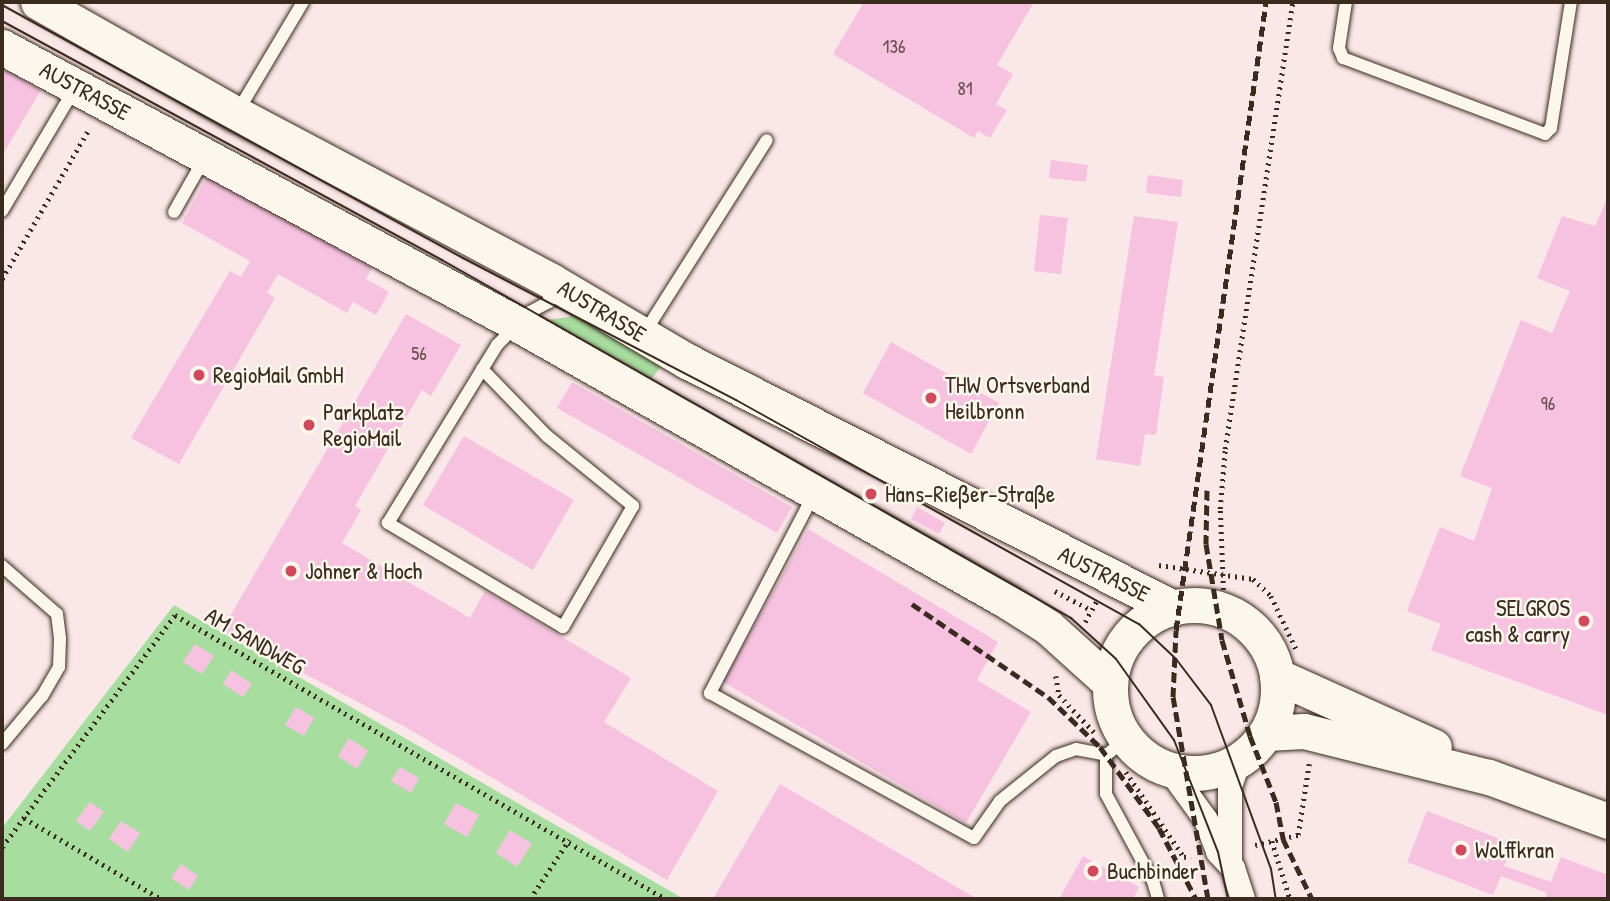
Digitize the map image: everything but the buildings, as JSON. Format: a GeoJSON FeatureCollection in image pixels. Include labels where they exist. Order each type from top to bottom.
{"type":"FeatureCollection","features":[{"type":"Feature","properties":{"kind":"main road","name":"AUSTRASSE"},"geometry":{"type":"LineString","coordinates":[[43,3],[236,114],[551,281],[643,336],[1173,608],[1224,611]]}},
{"type":"Feature","properties":{"kind":"main road","name":"AUSTRASSE"},"geometry":{"type":"LineString","coordinates":[[2,47],[521,326],[1007,601],[1071,648],[1111,683]]}},
{"type":"Feature","properties":{"kind":"main road","name":"AUSTRASSE"},"geometry":{"type":"LineString","coordinates":[[1173,608],[1139,624],[1116,659],[1111,683],[1115,748],[1140,754],[1169,769],[1211,771],[1239,760],[1266,733],[1274,715],[1277,676]]}},
{"type":"Feature","properties":{"kind":"main road"},"geometry":{"type":"LineString","coordinates":[[1224,611],[1255,632],[1277,676],[1489,777],[1608,821]]}},
{"type":"Feature","properties":{"kind":"main road"},"geometry":{"type":"LineString","coordinates":[[1266,733],[1304,731],[1489,777]]}},
{"type":"Feature","properties":{"kind":"street"},"geometry":{"type":"LineString","coordinates":[[1227,854],[1229,800],[1239,760]]}},
{"type":"Feature","properties":{"kind":"street"},"geometry":{"type":"LineString","coordinates":[[1169,769],[1227,854],[1243,899]]}},
{"type":"Feature","properties":{"kind":"lane"},"geometry":{"type":"LineString","coordinates":[[236,114],[303,2]]}},
{"type":"Feature","properties":{"kind":"lane"},"geometry":{"type":"LineString","coordinates":[[1346,2],[1339,48],[1343,58],[1545,134],[1551,128],[1571,2]]}},
{"type":"Feature","properties":{"kind":"lane"},"geometry":{"type":"LineString","coordinates":[[2,211],[91,94]]}},
{"type":"Feature","properties":{"kind":"lane"},"geometry":{"type":"LineString","coordinates":[[643,336],[767,140]]}},
{"type":"Feature","properties":{"kind":"lane"},"geometry":{"type":"LineString","coordinates":[[174,212],[206,156]]}},
{"type":"Feature","properties":{"kind":"lane"},"geometry":{"type":"LineString","coordinates":[[482,369],[547,436],[633,506],[563,627],[388,523],[482,369],[497,345],[521,326],[530,312],[549,302],[551,281]]}},
{"type":"Feature","properties":{"kind":"lane"},"geometry":{"type":"LineString","coordinates":[[814,494],[710,693],[974,838],[1000,801],[1056,755],[1076,749],[1115,748],[1106,794],[1153,881],[1158,899]]}},
{"type":"Feature","properties":{"kind":"lane"},"geometry":{"type":"LineString","coordinates":[[2,566],[57,614],[60,639],[59,667],[42,696],[2,744]]}},
{"type":"Feature","properties":{"kind":"path"},"geometry":{"type":"LineString","coordinates":[[1224,611],[1220,509],[1225,449],[1293,2]]}},
{"type":"Feature","properties":{"kind":"path"},"geometry":{"type":"LineString","coordinates":[[2,279],[91,94]]}},
{"type":"Feature","properties":{"kind":"path"},"geometry":{"type":"LineString","coordinates":[[1056,591],[1091,610],[1054,678],[1059,695],[1115,748],[1184,857],[1227,854],[1272,841],[1290,899]]}},
{"type":"Feature","properties":{"kind":"path","name":"AM SANDWEG"},"geometry":{"type":"LineString","coordinates":[[2,847],[176,615],[569,840],[666,899]]}},
{"type":"Feature","properties":{"kind":"path"},"geometry":{"type":"LineString","coordinates":[[24,818],[161,899]]}},
{"type":"Feature","properties":{"kind":"path"},"geometry":{"type":"LineString","coordinates":[[530,899],[569,840]]}},
{"type":"Feature","properties":{"kind":"shaded area"},"geometry":{"type":"Polygon","coordinates":[[[2,2],[1608,2],[1608,899],[684,899],[174,605],[2,828],[2,2]]]}},
{"type":"Feature","properties":{"kind":"green space"},"geometry":{"type":"Polygon","coordinates":[[[575,308],[669,356],[646,386],[546,320],[569,317],[575,308]]]}},
{"type":"Feature","properties":{"kind":"green space"},"geometry":{"type":"Polygon","coordinates":[[[174,605],[684,899],[2,899],[2,828],[174,605]]]}},
{"type":"Feature","properties":{"kind":"tram line"},"geometry":{"type":"LineString","coordinates":[[2,5],[463,258],[736,400],[1139,624],[1176,659],[1211,705],[1271,869],[1276,899]]}},
{"type":"Feature","properties":{"kind":"tram line"},"geometry":{"type":"LineString","coordinates":[[2,21],[442,260],[1071,618],[1116,659],[1174,740],[1218,852],[1228,899]]}},
{"type":"Feature","properties":{"kind":"railway"},"geometry":{"type":"LineString","coordinates":[[1208,899],[1173,697],[1176,630],[1266,2]]}},
{"type":"Feature","properties":{"kind":"railway"},"geometry":{"type":"LineString","coordinates":[[1207,490],[1206,544],[1222,640],[1250,736],[1276,802],[1283,839],[1312,899]]}},
{"type":"Feature","properties":{"kind":"railway"},"geometry":{"type":"LineString","coordinates":[[912,604],[1048,697],[1100,747],[1159,828],[1196,899]]}},
{"type":"Feature","properties":{"kind":"place","name":"RegioMail GmbH"},"geometry":{"type":"Point","coordinates":[199,375]}},
{"type":"Feature","properties":{"kind":"place","name":"THW Ortsverband Heilbronn"},"geometry":{"type":"Point","coordinates":[931,398]}},
{"type":"Feature","properties":{"kind":"place","name":"Parkplatz RegioMail"},"geometry":{"type":"Point","coordinates":[309,425]}},
{"type":"Feature","properties":{"kind":"place","name":"Hans-Rießer-Straße"},"geometry":{"type":"Point","coordinates":[871,494]}},
{"type":"Feature","properties":{"kind":"place","name":"Johner & Hoch"},"geometry":{"type":"Point","coordinates":[291,571]}},
{"type":"Feature","properties":{"kind":"place","name":"SELGROS cash & carry"},"geometry":{"type":"Point","coordinates":[1584,621]}},
{"type":"Feature","properties":{"kind":"place","name":"Wolffkran"},"geometry":{"type":"Point","coordinates":[1461,850]}},
{"type":"Feature","properties":{"kind":"place","name":"Buchbinder"},"geometry":{"type":"Point","coordinates":[1093,871]}}]}
